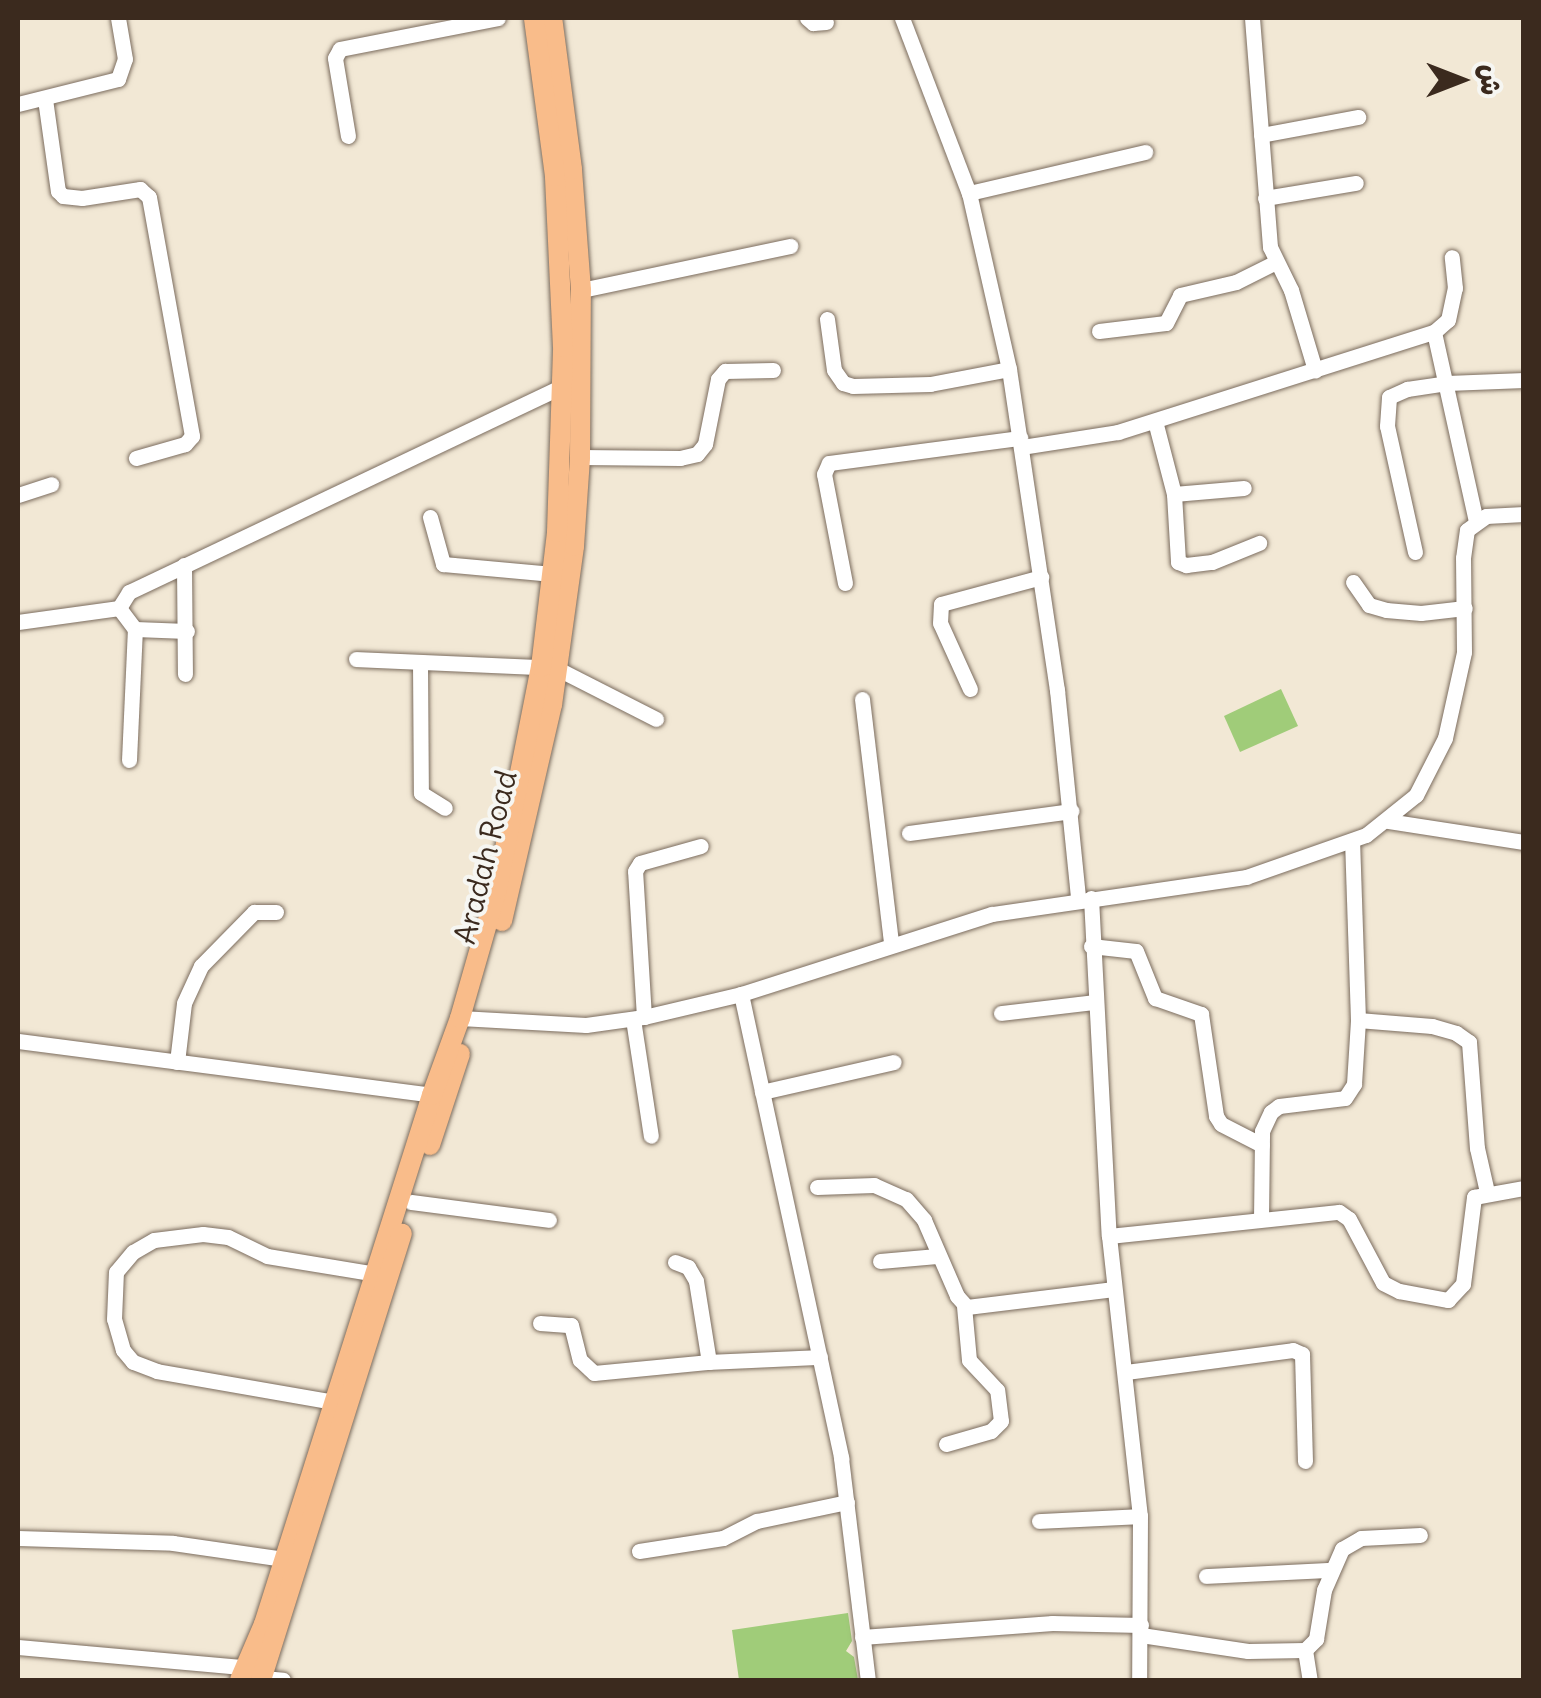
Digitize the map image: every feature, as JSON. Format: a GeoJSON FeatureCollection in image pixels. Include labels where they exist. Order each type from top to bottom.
{"type":"FeatureCollection","features":[{"type":"Feature","properties":{"kind":"main road","name":"Aradah Road"},"geometry":{"type":"LineString","coordinates":[[534,18],[560,232],[563,386],[550,668]]}},
{"type":"Feature","properties":{"kind":"main road","name":"Aradah Road"},"geometry":{"type":"LineString","coordinates":[[258,1677],[264,1624],[334,1402],[512,890],[550,668],[580,457],[581,290],[572,169],[552,18]]}},
{"type":"Feature","properties":{"kind":"main road","name":"Aradah Road"},"geometry":{"type":"LineString","coordinates":[[258,1677],[411,1202],[439,1096]]}},
{"type":"Feature","properties":{"kind":"street"},"geometry":{"type":"LineString","coordinates":[[18,104],[118,79],[125,59],[118,18]]}},
{"type":"Feature","properties":{"kind":"street"},"geometry":{"type":"LineString","coordinates":[[348,136],[335,58],[340,49],[498,18]]}},
{"type":"Feature","properties":{"kind":"street"},"geometry":{"type":"LineString","coordinates":[[807,18],[813,23],[826,22]]}},
{"type":"Feature","properties":{"kind":"street"},"geometry":{"type":"LineString","coordinates":[[902,18],[969,193],[1009,369],[1041,577],[1092,946],[1114,1289],[1140,1516],[1139,1680]]}},
{"type":"Feature","properties":{"kind":"street"},"geometry":{"type":"LineString","coordinates":[[1252,18],[1264,198],[1276,262],[1290,290],[1315,370]]}},
{"type":"Feature","properties":{"kind":"street"},"geometry":{"type":"LineString","coordinates":[[45,99],[58,191],[63,196],[82,198],[140,189],[148,197],[192,436],[185,444],[136,458]]}},
{"type":"Feature","properties":{"kind":"street"},"geometry":{"type":"LineString","coordinates":[[1261,135],[1358,116]]}},
{"type":"Feature","properties":{"kind":"street"},"geometry":{"type":"LineString","coordinates":[[969,193],[1146,152]]}},
{"type":"Feature","properties":{"kind":"street"},"geometry":{"type":"LineString","coordinates":[[1264,198],[1356,183]]}},
{"type":"Feature","properties":{"kind":"street"},"geometry":{"type":"LineString","coordinates":[[581,290],[790,246]]}},
{"type":"Feature","properties":{"kind":"street"},"geometry":{"type":"LineString","coordinates":[[845,582],[824,474],[829,463],[1118,432],[1434,332],[1448,320],[1455,288],[1452,257]]}},
{"type":"Feature","properties":{"kind":"street"},"geometry":{"type":"LineString","coordinates":[[1099,331],[1166,323],[1180,295],[1236,282],[1276,262]]}},
{"type":"Feature","properties":{"kind":"street"},"geometry":{"type":"LineString","coordinates":[[827,320],[834,370],[843,383],[853,386],[930,384],[1009,369]]}},
{"type":"Feature","properties":{"kind":"street"},"geometry":{"type":"LineString","coordinates":[[466,1019],[586,1024],[638,1018],[741,994],[992,914],[1246,876],[1352,841],[1388,821],[1416,795],[1445,738],[1462,668],[1464,546],[1476,521],[1434,332]]}},
{"type":"Feature","properties":{"kind":"street"},"geometry":{"type":"LineString","coordinates":[[580,457],[680,458],[697,454],[705,444],[718,380],[725,371],[773,370]]}},
{"type":"Feature","properties":{"kind":"street"},"geometry":{"type":"LineString","coordinates":[[1415,552],[1385,411],[1390,397],[1397,392],[1447,384],[1524,380]]}},
{"type":"Feature","properties":{"kind":"street"},"geometry":{"type":"LineString","coordinates":[[119,608],[129,592],[184,564],[563,386]]}},
{"type":"Feature","properties":{"kind":"street"},"geometry":{"type":"LineString","coordinates":[[1155,421],[1174,494],[1176,558],[1182,564],[1226,559],[1259,543]]}},
{"type":"Feature","properties":{"kind":"street"},"geometry":{"type":"LineString","coordinates":[[18,495],[51,484]]}},
{"type":"Feature","properties":{"kind":"street"},"geometry":{"type":"LineString","coordinates":[[1174,494],[1244,488]]}},
{"type":"Feature","properties":{"kind":"street"},"geometry":{"type":"LineString","coordinates":[[1476,521],[1524,514]]}},
{"type":"Feature","properties":{"kind":"street"},"geometry":{"type":"LineString","coordinates":[[430,517],[443,564],[552,574]]}},
{"type":"Feature","properties":{"kind":"street"},"geometry":{"type":"LineString","coordinates":[[184,564],[185,674]]}},
{"type":"Feature","properties":{"kind":"street"},"geometry":{"type":"LineString","coordinates":[[970,689],[940,622],[940,604],[1041,577]]}},
{"type":"Feature","properties":{"kind":"street"},"geometry":{"type":"LineString","coordinates":[[1353,582],[1368,604],[1386,610],[1421,613],[1465,608]]}},
{"type":"Feature","properties":{"kind":"street"},"geometry":{"type":"LineString","coordinates":[[18,622],[119,608]]}},
{"type":"Feature","properties":{"kind":"street"},"geometry":{"type":"LineString","coordinates":[[119,608],[135,629],[128,760]]}},
{"type":"Feature","properties":{"kind":"street"},"geometry":{"type":"LineString","coordinates":[[135,629],[187,631]]}},
{"type":"Feature","properties":{"kind":"street"},"geometry":{"type":"LineString","coordinates":[[356,660],[550,668],[656,720]]}},
{"type":"Feature","properties":{"kind":"street"},"geometry":{"type":"LineString","coordinates":[[420,662],[421,792],[445,808]]}},
{"type":"Feature","properties":{"kind":"street"},"geometry":{"type":"LineString","coordinates":[[862,699],[892,943]]}},
{"type":"Feature","properties":{"kind":"street"},"geometry":{"type":"LineString","coordinates":[[909,834],[1072,810]]}},
{"type":"Feature","properties":{"kind":"street"},"geometry":{"type":"LineString","coordinates":[[1388,821],[1524,842]]}},
{"type":"Feature","properties":{"kind":"street"},"geometry":{"type":"LineString","coordinates":[[1261,1219],[1264,1122],[1279,1106],[1345,1098],[1351,1092],[1358,1020],[1352,841]]}},
{"type":"Feature","properties":{"kind":"street"},"geometry":{"type":"LineString","coordinates":[[651,1136],[638,1018],[635,870],[640,864],[701,846]]}},
{"type":"Feature","properties":{"kind":"street"},"geometry":{"type":"LineString","coordinates":[[176,1062],[184,1003],[201,966],[254,912],[276,912]]}},
{"type":"Feature","properties":{"kind":"street"},"geometry":{"type":"LineString","coordinates":[[1092,946],[1136,951],[1155,998],[1201,1014],[1216,1116],[1221,1124],[1262,1145]]}},
{"type":"Feature","properties":{"kind":"street"},"geometry":{"type":"LineString","coordinates":[[741,994],[820,1357],[847,1502],[868,1680]]}},
{"type":"Feature","properties":{"kind":"street"},"geometry":{"type":"LineString","coordinates":[[1001,1013],[1094,1002]]}},
{"type":"Feature","properties":{"kind":"street"},"geometry":{"type":"LineString","coordinates":[[1358,1020],[1432,1026],[1456,1033],[1468,1042],[1477,1148],[1487,1192]]}},
{"type":"Feature","properties":{"kind":"street"},"geometry":{"type":"LineString","coordinates":[[18,1042],[439,1096]]}},
{"type":"Feature","properties":{"kind":"street"},"geometry":{"type":"LineString","coordinates":[[762,1092],[894,1062]]}},
{"type":"Feature","properties":{"kind":"street"},"geometry":{"type":"LineString","coordinates":[[817,1187],[874,1186],[906,1199],[924,1220],[937,1256],[964,1306],[969,1360],[997,1390],[1002,1421],[992,1431],[946,1444]]}},
{"type":"Feature","properties":{"kind":"street"},"geometry":{"type":"LineString","coordinates":[[1110,1236],[1344,1214],[1383,1283],[1400,1291],[1448,1300],[1462,1284],[1474,1197],[1524,1188]]}},
{"type":"Feature","properties":{"kind":"street"},"geometry":{"type":"LineString","coordinates":[[411,1202],[549,1220]]}},
{"type":"Feature","properties":{"kind":"street"},"geometry":{"type":"LineString","coordinates":[[334,1402],[138,1366],[122,1350],[114,1318],[116,1272],[146,1243],[203,1234],[228,1237],[267,1256],[376,1274]]}},
{"type":"Feature","properties":{"kind":"street"},"geometry":{"type":"LineString","coordinates":[[880,1261],[937,1256]]}},
{"type":"Feature","properties":{"kind":"street"},"geometry":{"type":"LineString","coordinates":[[675,1262],[688,1266],[696,1281],[709,1362]]}},
{"type":"Feature","properties":{"kind":"street"},"geometry":{"type":"LineString","coordinates":[[964,1306],[1114,1289]]}},
{"type":"Feature","properties":{"kind":"street"},"geometry":{"type":"LineString","coordinates":[[540,1323],[571,1326],[580,1360],[594,1373],[820,1357]]}},
{"type":"Feature","properties":{"kind":"street"},"geometry":{"type":"LineString","coordinates":[[1126,1372],[1293,1350],[1302,1354],[1306,1461]]}},
{"type":"Feature","properties":{"kind":"street"},"geometry":{"type":"LineString","coordinates":[[640,1551],[722,1538],[757,1520],[847,1502]]}},
{"type":"Feature","properties":{"kind":"street"},"geometry":{"type":"LineString","coordinates":[[1039,1520],[1140,1516]]}},
{"type":"Feature","properties":{"kind":"street"},"geometry":{"type":"LineString","coordinates":[[862,1637],[1052,1623],[1141,1630],[1248,1650],[1305,1650],[1316,1639],[1330,1570],[1342,1550],[1360,1538],[1420,1535]]}},
{"type":"Feature","properties":{"kind":"street"},"geometry":{"type":"LineString","coordinates":[[18,1538],[173,1543],[284,1559]]}},
{"type":"Feature","properties":{"kind":"street"},"geometry":{"type":"LineString","coordinates":[[1206,1576],[1330,1570]]}},
{"type":"Feature","properties":{"kind":"street"},"geometry":{"type":"LineString","coordinates":[[18,1647],[258,1677]]}},
{"type":"Feature","properties":{"kind":"street"},"geometry":{"type":"LineString","coordinates":[[1305,1650],[1310,1680]]}},
{"type":"Feature","properties":{"kind":"green space"},"geometry":{"type":"Polygon","coordinates":[[[1281,689],[1298,726],[1240,752],[1224,716],[1281,689]]]}},
{"type":"Feature","properties":{"kind":"green space"},"geometry":{"type":"Polygon","coordinates":[[[848,1613],[852,1641],[846,1651],[854,1657],[858,1680],[739,1680],[732,1630],[848,1613]]]}}]}
